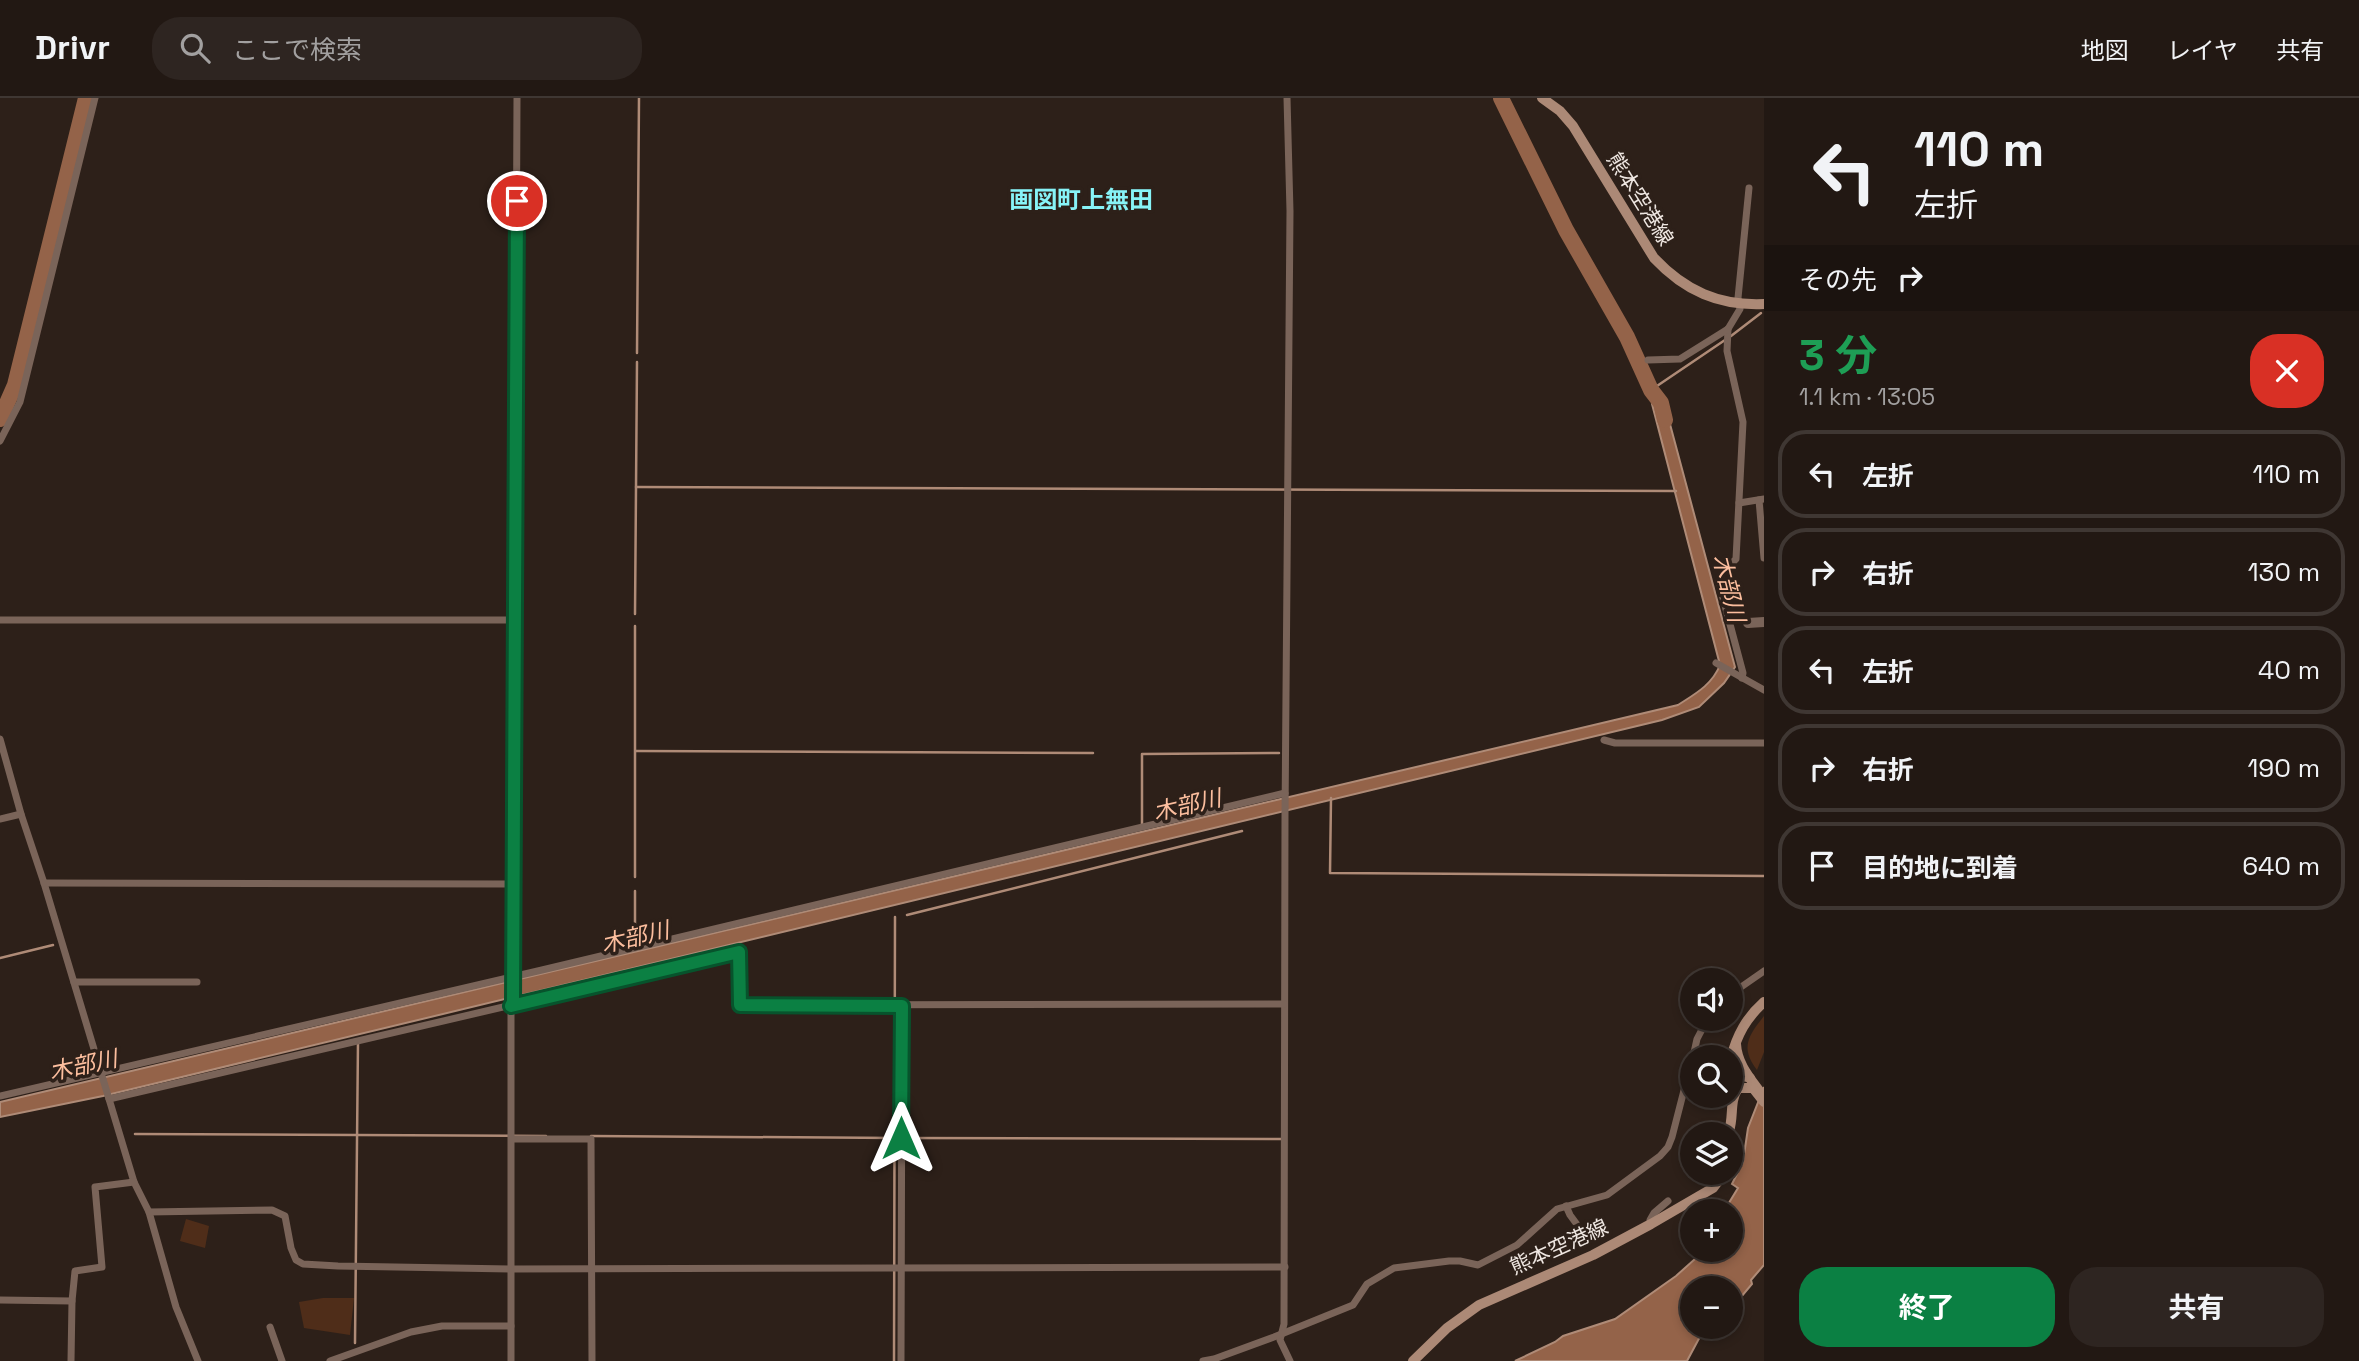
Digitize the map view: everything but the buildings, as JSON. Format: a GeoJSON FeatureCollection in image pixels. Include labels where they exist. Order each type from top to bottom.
{"type":"FeatureCollection","features":[{"type":"Feature","properties":{"kind":"main road","name":"熊本空港線"},"geometry":{"type":"LineString","coordinates":[[1542,98],[1573,125],[1654,258],[1664,269],[1686,286],[1704,295],[1740,305],[1764,304]]}},
{"type":"Feature","properties":{"kind":"main road"},"geometry":{"type":"LineString","coordinates":[[1734,1045],[1749,1015],[1764,1002]]}},
{"type":"Feature","properties":{"kind":"main road"},"geometry":{"type":"LineString","coordinates":[[1736,1039],[1737,1052],[1749,1083]]}},
{"type":"Feature","properties":{"kind":"main road"},"geometry":{"type":"LineString","coordinates":[[1743,1077],[1764,1099]]}},
{"type":"Feature","properties":{"kind":"main road"},"geometry":{"type":"LineString","coordinates":[[1732,1122],[1732,1098],[1738,1088],[1749,1083]]}},
{"type":"Feature","properties":{"kind":"main road","name":"熊本空港線"},"geometry":{"type":"LineString","coordinates":[[1413,1361],[1447,1328],[1479,1305],[1592,1255],[1707,1193],[1715,1185]]}},
{"type":"Feature","properties":{"kind":"street"},"geometry":{"type":"LineString","coordinates":[[0,441],[20,402],[95,98]]}},
{"type":"Feature","properties":{"kind":"street"},"geometry":{"type":"LineString","coordinates":[[511,1361],[517,98]]}},
{"type":"Feature","properties":{"kind":"street"},"geometry":{"type":"LineString","coordinates":[[1287,98],[1290,211],[1284,1004],[1285,1267],[1284,1324],[1280,1340],[1290,1361]]}},
{"type":"Feature","properties":{"kind":"street"},"geometry":{"type":"LineString","coordinates":[[1648,360],[1680,359],[1728,330],[1739,313],[1738,298],[1749,188]]}},
{"type":"Feature","properties":{"kind":"street"},"geometry":{"type":"LineString","coordinates":[[1728,330],[1727,343],[1743,422],[1736,559],[1719,577],[1742,678]]}},
{"type":"Feature","properties":{"kind":"street"},"geometry":{"type":"LineString","coordinates":[[1739,503],[1761,499],[1764,558]]}},
{"type":"Feature","properties":{"kind":"street"},"geometry":{"type":"LineString","coordinates":[[0,620],[515,620]]}},
{"type":"Feature","properties":{"kind":"street"},"geometry":{"type":"LineString","coordinates":[[1731,625],[1764,622]]}},
{"type":"Feature","properties":{"kind":"street"},"geometry":{"type":"LineString","coordinates":[[1716,664],[1764,690]]}},
{"type":"Feature","properties":{"kind":"street"},"geometry":{"type":"LineString","coordinates":[[0,739],[134,1182],[149,1212],[176,1307],[198,1361]]}},
{"type":"Feature","properties":{"kind":"street"},"geometry":{"type":"LineString","coordinates":[[1604,740],[1615,743],[1764,743]]}},
{"type":"Feature","properties":{"kind":"street"},"geometry":{"type":"LineString","coordinates":[[0,1096],[1285,795]]}},
{"type":"Feature","properties":{"kind":"street"},"geometry":{"type":"LineString","coordinates":[[0,819],[21,814]]}},
{"type":"Feature","properties":{"kind":"street"},"geometry":{"type":"LineString","coordinates":[[44,883],[512,884]]}},
{"type":"Feature","properties":{"kind":"street"},"geometry":{"type":"LineString","coordinates":[[109,1099],[739,952],[740,1005],[1284,1004]]}},
{"type":"Feature","properties":{"kind":"street"},"geometry":{"type":"LineString","coordinates":[[1743,986],[1764,971]]}},
{"type":"Feature","properties":{"kind":"street"},"geometry":{"type":"LineString","coordinates":[[74,982],[198,982]]}},
{"type":"Feature","properties":{"kind":"street"},"geometry":{"type":"LineString","coordinates":[[901,1361],[902,1006]]}},
{"type":"Feature","properties":{"kind":"street"},"geometry":{"type":"LineString","coordinates":[[1203,1361],[1353,1305],[1367,1284],[1394,1268],[1449,1261],[1478,1265],[1517,1245],[1557,1209],[1607,1195],[1660,1156],[1672,1137],[1680,1105]]}},
{"type":"Feature","properties":{"kind":"street"},"geometry":{"type":"LineString","coordinates":[[512,1139],[592,1139],[592,1361]]}},
{"type":"Feature","properties":{"kind":"street"},"geometry":{"type":"LineString","coordinates":[[71,1361],[75,1271],[102,1266],[95,1187],[134,1182]]}},
{"type":"Feature","properties":{"kind":"street"},"geometry":{"type":"LineString","coordinates":[[1651,1224],[1654,1213],[1668,1201]]}},
{"type":"Feature","properties":{"kind":"street"},"geometry":{"type":"LineString","coordinates":[[1566,1206],[1587,1238]]}},
{"type":"Feature","properties":{"kind":"street"},"geometry":{"type":"LineString","coordinates":[[149,1212],[272,1210],[285,1216],[291,1248],[296,1260],[303,1264],[512,1269],[1285,1267]]}},
{"type":"Feature","properties":{"kind":"street"},"geometry":{"type":"LineString","coordinates":[[0,1300],[72,1301]]}},
{"type":"Feature","properties":{"kind":"street"},"geometry":{"type":"LineString","coordinates":[[330,1361],[411,1332],[442,1326],[511,1326]]}},
{"type":"Feature","properties":{"kind":"street"},"geometry":{"type":"LineString","coordinates":[[270,1327],[282,1361]]}},
{"type":"Feature","properties":{"kind":"shaded area"},"geometry":{"type":"Polygon","coordinates":[[[1663,398],[1735,667],[1724,683],[1699,707],[1662,720],[103,1096],[0,1117],[0,1102],[1678,705],[1708,684],[1720,665],[1652,404],[1663,398]]]}},
{"type":"Feature","properties":{"kind":"shaded area"},"geometry":{"type":"Polygon","coordinates":[[[1764,1016],[1764,1052],[1757,1070],[1749,1055],[1748,1042],[1764,1016]]]}},
{"type":"Feature","properties":{"kind":"shaded area"},"geometry":{"type":"Polygon","coordinates":[[[1764,1087],[1764,1265],[1743,1295],[1743,1276],[1680,1276],[1680,1339],[1699,1339],[1687,1361],[1515,1361],[1563,1336],[1615,1319],[1692,1262],[1743,1262],[1743,1199],[1731,1199],[1738,1188],[1734,1185],[1743,1185],[1748,1128],[1764,1087]]]}},
{"type":"Feature","properties":{"kind":"shaded area"},"geometry":{"type":"Polygon","coordinates":[[[186,1219],[209,1226],[205,1248],[180,1241],[186,1219]]]}},
{"type":"Feature","properties":{"kind":"shaded area"},"geometry":{"type":"Polygon","coordinates":[[[323,1298],[354,1298],[350,1335],[304,1328],[299,1302],[323,1298]]]}},
{"type":"Feature","properties":{"kind":"waterway"},"geometry":{"type":"LineString","coordinates":[[0,419],[15,385],[86,98]]}},
{"type":"Feature","properties":{"kind":"waterway"},"geometry":{"type":"LineString","coordinates":[[637,353],[639,98]]}},
{"type":"Feature","properties":{"kind":"waterway","name":"木部川"},"geometry":{"type":"LineString","coordinates":[[1501,98],[1566,230],[1627,337],[1651,390],[1661,403],[1665,420]]}},
{"type":"Feature","properties":{"kind":"waterway"},"geometry":{"type":"LineString","coordinates":[[1731,336],[1761,313]]}},
{"type":"Feature","properties":{"kind":"waterway"},"geometry":{"type":"LineString","coordinates":[[1651,390],[1725,340]]}},
{"type":"Feature","properties":{"kind":"waterway"},"geometry":{"type":"LineString","coordinates":[[635,614],[637,362]]}},
{"type":"Feature","properties":{"kind":"waterway"},"geometry":{"type":"LineString","coordinates":[[636,487],[1676,491]]}},
{"type":"Feature","properties":{"kind":"waterway"},"geometry":{"type":"LineString","coordinates":[[635,626],[635,877]]}},
{"type":"Feature","properties":{"kind":"waterway"},"geometry":{"type":"LineString","coordinates":[[636,751],[1093,753]]}},
{"type":"Feature","properties":{"kind":"waterway"},"geometry":{"type":"LineString","coordinates":[[1142,825],[1142,754],[1279,753]]}},
{"type":"Feature","properties":{"kind":"waterway"},"geometry":{"type":"LineString","coordinates":[[1331,798],[1330,873],[1764,876]]}},
{"type":"Feature","properties":{"kind":"waterway"},"geometry":{"type":"LineString","coordinates":[[907,915],[1242,831]]}},
{"type":"Feature","properties":{"kind":"waterway"},"geometry":{"type":"LineString","coordinates":[[635,891],[635,945]]}},
{"type":"Feature","properties":{"kind":"waterway"},"geometry":{"type":"LineString","coordinates":[[894,1361],[895,917]]}},
{"type":"Feature","properties":{"kind":"waterway"},"geometry":{"type":"LineString","coordinates":[[0,958],[53,945]]}},
{"type":"Feature","properties":{"kind":"waterway"},"geometry":{"type":"LineString","coordinates":[[355,1343],[358,1041]]}},
{"type":"Feature","properties":{"kind":"waterway"},"geometry":{"type":"LineString","coordinates":[[135,1134],[546,1136]]}},
{"type":"Feature","properties":{"kind":"waterway"},"geometry":{"type":"LineString","coordinates":[[591,1136],[896,1138]]}},
{"type":"Feature","properties":{"kind":"waterway"},"geometry":{"type":"LineString","coordinates":[[906,1138],[1281,1139]]}},
{"type":"Feature","properties":{"kind":"district","name":"画図町上無田"},"geometry":{"type":"Point","coordinates":[1081,200]}},
{"type":"Feature","properties":{"kind":"route"},"geometry":{"type":"LineString","coordinates":[[517,201],[511,1006],[739,952],[740,1005],[902,1006],[901,1138]]}}]}
